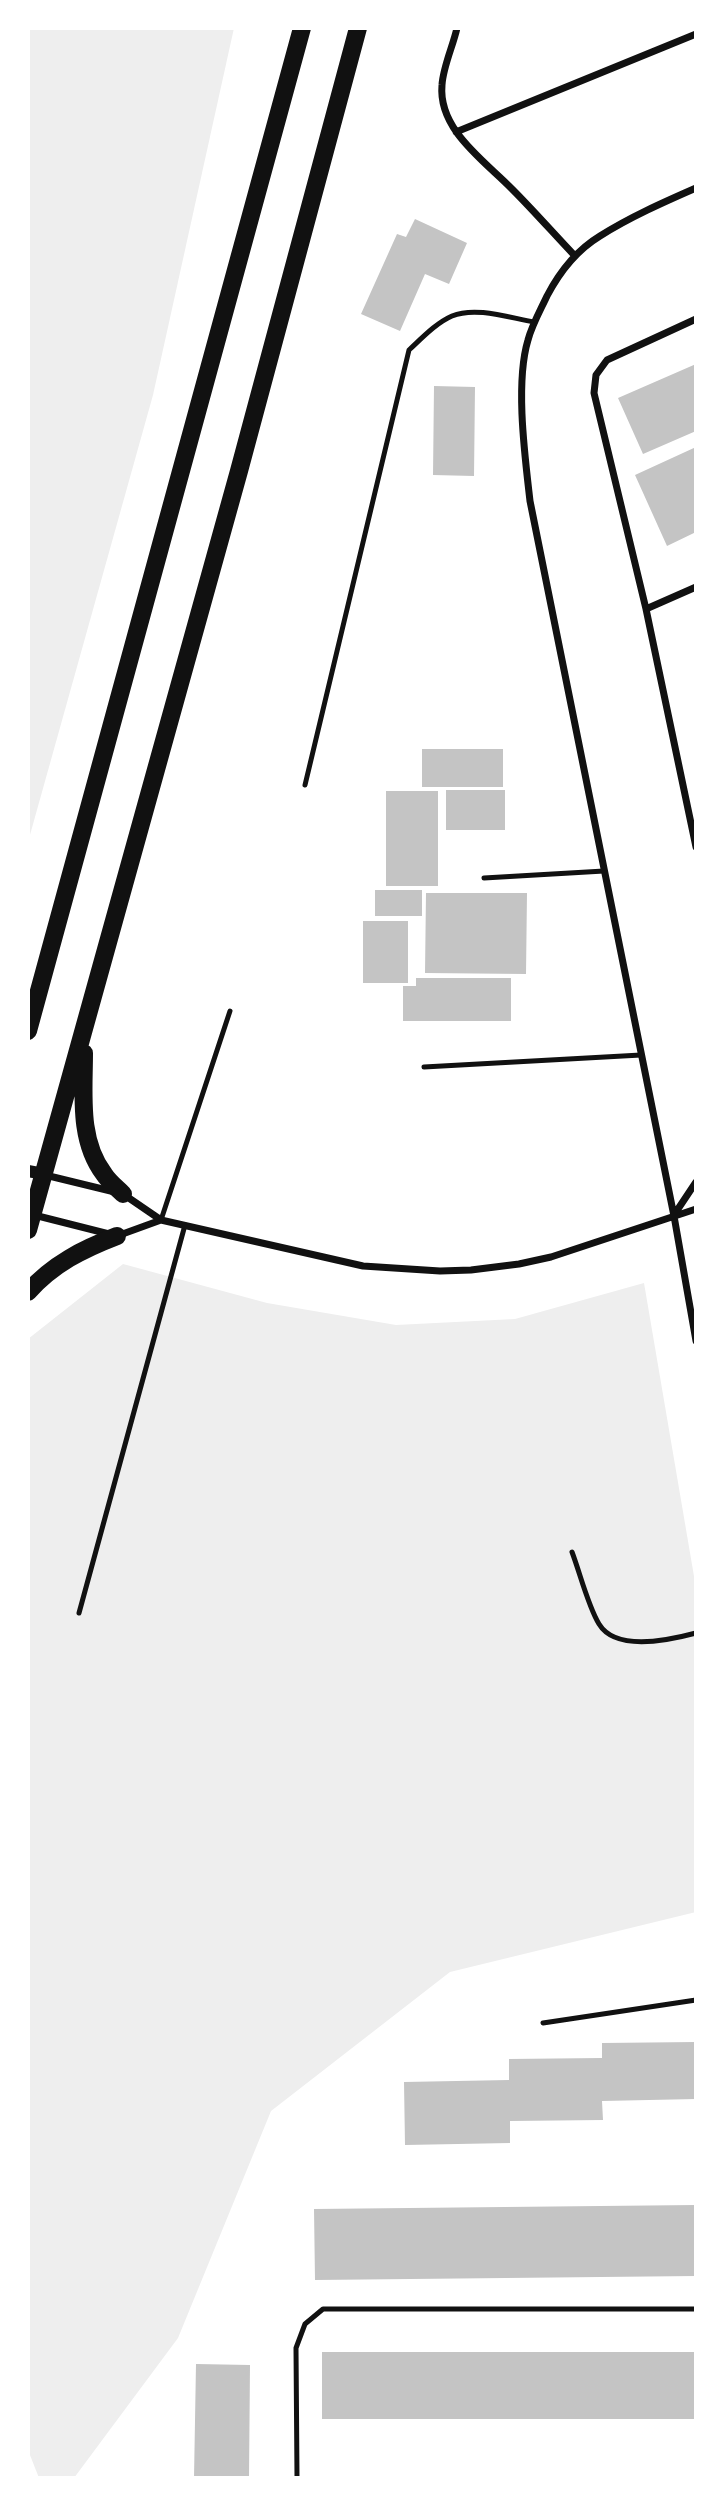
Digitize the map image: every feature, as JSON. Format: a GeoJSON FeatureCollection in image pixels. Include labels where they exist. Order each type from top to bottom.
{"type":"FeatureCollection","features":[{"type":"Feature","properties":{"kind":"main road"},"geometry":{"type":"LineString","coordinates":[[28,1031],[302,28]]}},
{"type":"Feature","properties":{"kind":"main road"},"geometry":{"type":"LineString","coordinates":[[29,1219],[36,1172],[85,1028],[358,28]]}},
{"type":"Feature","properties":{"kind":"main road"},"geometry":{"type":"LineString","coordinates":[[85,1028],[83,1111],[86,1132],[104,1175],[123,1194]]}},
{"type":"Feature","properties":{"kind":"main road"},"geometry":{"type":"LineString","coordinates":[[28,1292],[61,1262],[88,1247],[117,1236]]}},
{"type":"Feature","properties":{"kind":"street"},"geometry":{"type":"LineString","coordinates":[[457,28],[442,86],[446,114],[456,132],[484,163],[575,256]]}},
{"type":"Feature","properties":{"kind":"street"},"geometry":{"type":"LineString","coordinates":[[456,132],[696,34]]}},
{"type":"Feature","properties":{"kind":"street"},"geometry":{"type":"LineString","coordinates":[[696,188],[598,237],[575,256],[556,279],[534,323],[527,343],[523,374],[524,439],[530,501],[674,1216],[696,1341]]}},
{"type":"Feature","properties":{"kind":"street"},"geometry":{"type":"LineString","coordinates":[[696,319],[607,360],[596,375],[594,394],[646,609],[696,847]]}},
{"type":"Feature","properties":{"kind":"street"},"geometry":{"type":"LineString","coordinates":[[646,609],[696,587]]}},
{"type":"Feature","properties":{"kind":"street"},"geometry":{"type":"LineString","coordinates":[[36,1172],[123,1194],[161,1220],[363,1266],[471,1270],[519,1264],[551,1257],[696,1209]]}},
{"type":"Feature","properties":{"kind":"street"},"geometry":{"type":"LineString","coordinates":[[674,1216],[696,1182]]}},
{"type":"Feature","properties":{"kind":"street"},"geometry":{"type":"LineString","coordinates":[[29,1219],[117,1236],[161,1220]]}},
{"type":"Feature","properties":{"kind":"lane"},"geometry":{"type":"LineString","coordinates":[[305,785],[409,350],[453,315],[474,312],[534,323]]}},
{"type":"Feature","properties":{"kind":"lane"},"geometry":{"type":"LineString","coordinates":[[484,878],[604,871]]}},
{"type":"Feature","properties":{"kind":"lane"},"geometry":{"type":"LineString","coordinates":[[161,1220],[230,1011]]}},
{"type":"Feature","properties":{"kind":"lane"},"geometry":{"type":"LineString","coordinates":[[424,1067],[641,1055]]}},
{"type":"Feature","properties":{"kind":"lane"},"geometry":{"type":"LineString","coordinates":[[79,1613],[185,1225]]}},
{"type":"Feature","properties":{"kind":"lane"},"geometry":{"type":"LineString","coordinates":[[572,1552],[600,1625],[621,1640],[667,1641],[696,1633]]}},
{"type":"Feature","properties":{"kind":"lane"},"geometry":{"type":"LineString","coordinates":[[543,2023],[696,2000]]}},
{"type":"Feature","properties":{"kind":"lane"},"geometry":{"type":"LineString","coordinates":[[297,2478],[296,2348],[305,2324],[323,2309],[696,2309]]}},
{"type":"Feature","properties":{"kind":"shaded area"},"geometry":{"type":"Polygon","coordinates":[[[28,28],[234,28],[153,395],[28,842],[28,28]]]}},
{"type":"Feature","properties":{"kind":"shaded area"},"geometry":{"type":"Polygon","coordinates":[[[123,1264],[267,1303],[396,1325],[515,1319],[644,1283],[696,1588],[696,1912],[450,1972],[271,2111],[178,2338],[74,2478],[39,2478],[28,2450],[28,1339],[123,1264]]]}},
{"type":"Feature","properties":{"kind":"building"},"geometry":{"type":"Polygon","coordinates":[[[415,219],[467,243],[449,284],[425,274],[400,331],[361,314],[397,234],[406,237],[415,219]]]}},
{"type":"Feature","properties":{"kind":"building"},"geometry":{"type":"Polygon","coordinates":[[[696,364],[696,431],[643,454],[618,398],[696,364]]]}},
{"type":"Feature","properties":{"kind":"building"},"geometry":{"type":"Polygon","coordinates":[[[434,386],[475,387],[474,476],[433,475],[434,386]]]}},
{"type":"Feature","properties":{"kind":"building"},"geometry":{"type":"Polygon","coordinates":[[[696,447],[696,532],[667,546],[635,475],[696,447]]]}},
{"type":"Feature","properties":{"kind":"building"},"geometry":{"type":"Polygon","coordinates":[[[422,749],[503,749],[503,787],[422,787],[422,749]]]}},
{"type":"Feature","properties":{"kind":"building"},"geometry":{"type":"Polygon","coordinates":[[[446,790],[505,790],[505,830],[446,830],[446,790]]]}},
{"type":"Feature","properties":{"kind":"building"},"geometry":{"type":"Polygon","coordinates":[[[386,791],[438,791],[438,886],[386,886],[386,791]]]}},
{"type":"Feature","properties":{"kind":"building"},"geometry":{"type":"Polygon","coordinates":[[[375,890],[422,890],[422,916],[375,916],[375,890]]]}},
{"type":"Feature","properties":{"kind":"building"},"geometry":{"type":"Polygon","coordinates":[[[426,893],[527,893],[526,974],[425,973],[426,893]]]}},
{"type":"Feature","properties":{"kind":"building"},"geometry":{"type":"Polygon","coordinates":[[[363,921],[408,921],[408,983],[363,983],[363,921]]]}},
{"type":"Feature","properties":{"kind":"building"},"geometry":{"type":"Polygon","coordinates":[[[416,978],[511,978],[511,1021],[403,1021],[403,986],[416,986],[416,978]]]}},
{"type":"Feature","properties":{"kind":"building"},"geometry":{"type":"Polygon","coordinates":[[[696,2042],[696,2099],[602,2101],[603,2120],[510,2121],[510,2143],[405,2145],[404,2082],[509,2080],[509,2059],[602,2058],[602,2043],[696,2042]]]}},
{"type":"Feature","properties":{"kind":"building"},"geometry":{"type":"Polygon","coordinates":[[[696,2205],[696,2276],[315,2280],[314,2209],[696,2205]]]}},
{"type":"Feature","properties":{"kind":"building"},"geometry":{"type":"Polygon","coordinates":[[[322,2352],[696,2352],[696,2419],[322,2419],[322,2352]]]}},
{"type":"Feature","properties":{"kind":"building"},"geometry":{"type":"Polygon","coordinates":[[[196,2364],[250,2365],[249,2478],[194,2478],[196,2364]]]}}]}
